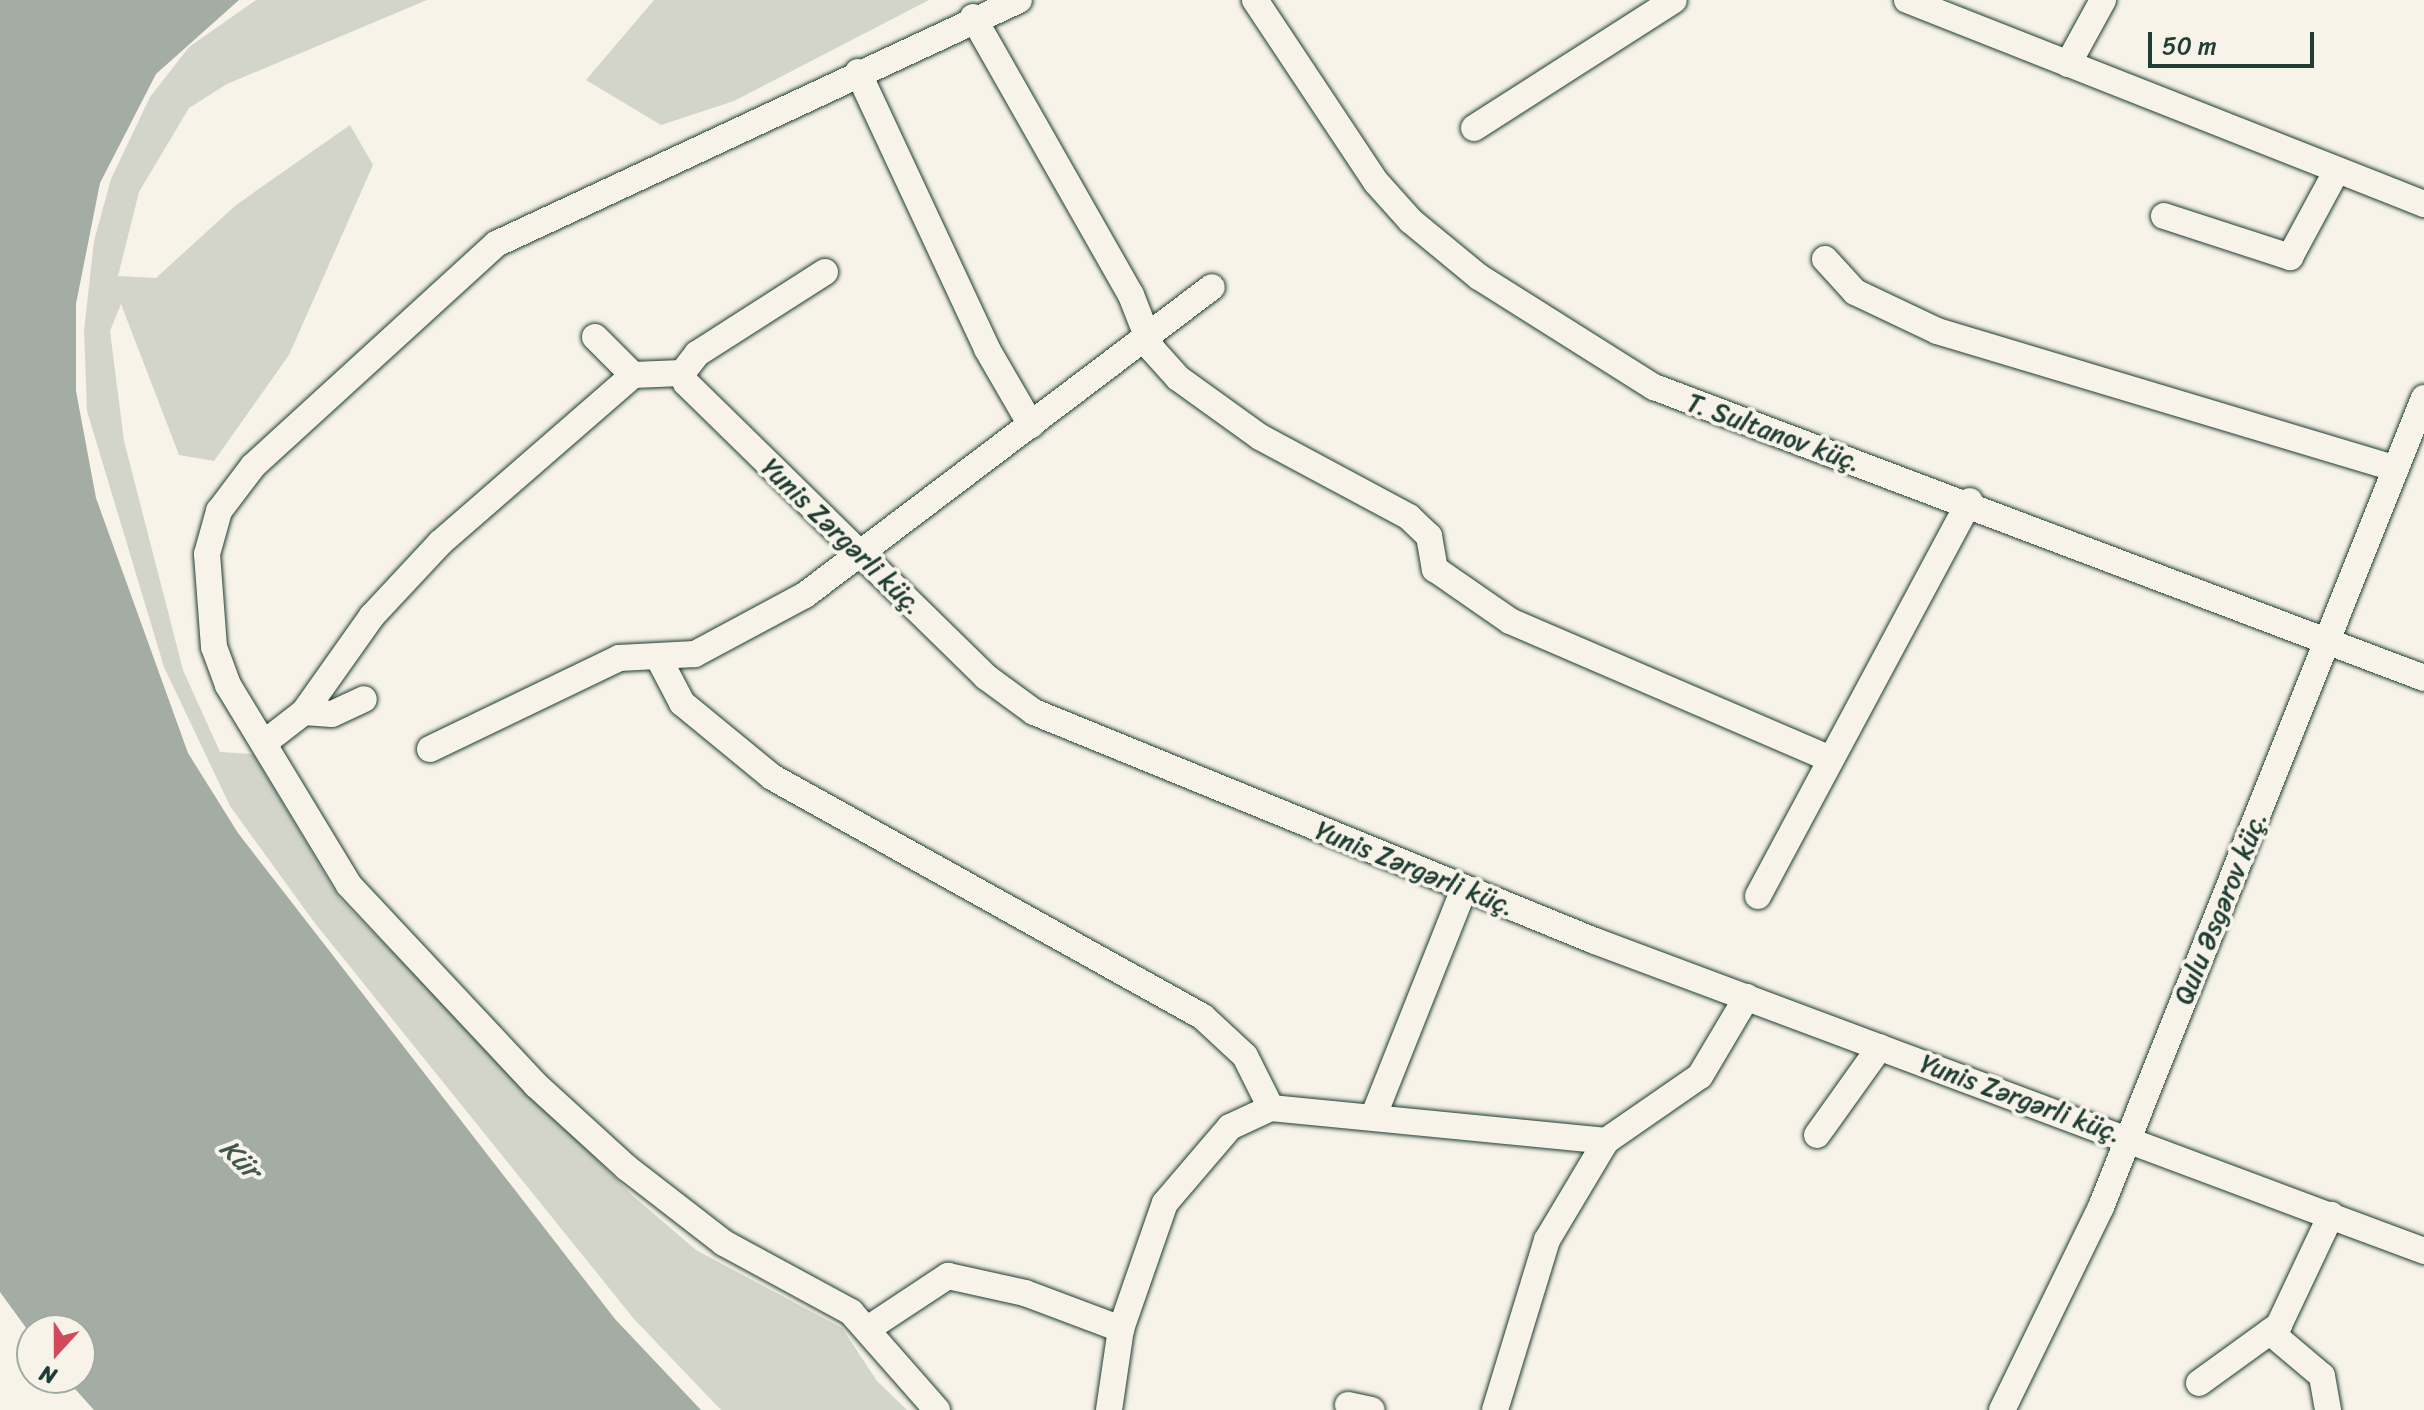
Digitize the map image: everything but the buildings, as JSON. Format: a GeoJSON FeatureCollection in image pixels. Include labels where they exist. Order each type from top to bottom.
{"type":"FeatureCollection","features":[{"type":"Feature","properties":{"kind":"street"},"geometry":{"type":"LineString","coordinates":[[937,1410],[869,1328],[830,1299],[724,1243],[536,1085],[349,885],[228,685],[207,599],[211,534],[232,488],[496,244],[973,17],[1019,0]]}},
{"type":"Feature","properties":{"kind":"street","name":"T. Sultanov küç."},"geometry":{"type":"LineString","coordinates":[[1255,0],[1376,182],[1479,277],[1654,387],[1763,434],[1970,501],[2424,678]]}},
{"type":"Feature","properties":{"kind":"street"},"geometry":{"type":"LineString","coordinates":[[1474,128],[1674,0]]}},
{"type":"Feature","properties":{"kind":"street"},"geometry":{"type":"LineString","coordinates":[[1907,0],[2424,204]]}},
{"type":"Feature","properties":{"kind":"street"},"geometry":{"type":"LineString","coordinates":[[2068,64],[2103,0]]}},
{"type":"Feature","properties":{"kind":"street"},"geometry":{"type":"LineString","coordinates":[[973,17],[1148,334],[1162,365],[1216,410],[1421,526],[1435,569],[1480,603],[1828,758]]}},
{"type":"Feature","properties":{"kind":"street"},"geometry":{"type":"LineString","coordinates":[[858,72],[987,349],[1031,425]]}},
{"type":"Feature","properties":{"kind":"street"},"geometry":{"type":"LineString","coordinates":[[2164,216],[2290,257],[2337,170]]}},
{"type":"Feature","properties":{"kind":"street"},"geometry":{"type":"LineString","coordinates":[[1825,259],[1855,292],[1937,331],[2396,469]]}},
{"type":"Feature","properties":{"kind":"street"},"geometry":{"type":"LineString","coordinates":[[264,743],[304,712],[406,577],[633,375],[682,373],[697,354],[825,272]]}},
{"type":"Feature","properties":{"kind":"street"},"geometry":{"type":"LineString","coordinates":[[430,749],[619,658],[695,654],[863,557],[1212,287]]}},
{"type":"Feature","properties":{"kind":"street"},"geometry":{"type":"LineString","coordinates":[[595,337],[633,375]]}},
{"type":"Feature","properties":{"kind":"street","name":"Yunis Zərgərli küç."},"geometry":{"type":"LineString","coordinates":[[682,373],[702,401],[986,677],[1034,712],[1464,889],[2424,1251]]}},
{"type":"Feature","properties":{"kind":"street","name":"Qulu Əsgərov küç."},"geometry":{"type":"LineString","coordinates":[[2002,1410],[2128,1139],[2424,398]]}},
{"type":"Feature","properties":{"kind":"street"},"geometry":{"type":"LineString","coordinates":[[1758,896],[1828,758],[1970,501]]}},
{"type":"Feature","properties":{"kind":"street"},"geometry":{"type":"LineString","coordinates":[[658,657],[682,703],[772,777],[1203,1017],[1262,1079],[1271,1108]]}},
{"type":"Feature","properties":{"kind":"street"},"geometry":{"type":"LineString","coordinates":[[304,712],[332,714],[364,699]]}},
{"type":"Feature","properties":{"kind":"street"},"geometry":{"type":"LineString","coordinates":[[1374,1115],[1464,889]]}},
{"type":"Feature","properties":{"kind":"street"},"geometry":{"type":"LineString","coordinates":[[1495,1410],[1547,1240],[1606,1141],[1700,1076],[1747,997]]}},
{"type":"Feature","properties":{"kind":"street"},"geometry":{"type":"LineString","coordinates":[[1817,1135],[1880,1047]]}},
{"type":"Feature","properties":{"kind":"street"},"geometry":{"type":"LineString","coordinates":[[1109,1410],[1121,1329],[1165,1203],[1230,1127],[1271,1108],[1374,1115],[1606,1141]]}},
{"type":"Feature","properties":{"kind":"street"},"geometry":{"type":"LineString","coordinates":[[2199,1383],[2270,1332],[2296,1302],[2331,1215]]}},
{"type":"Feature","properties":{"kind":"street"},"geometry":{"type":"LineString","coordinates":[[869,1328],[948,1276],[1025,1293],[1121,1329]]}},
{"type":"Feature","properties":{"kind":"street"},"geometry":{"type":"LineString","coordinates":[[2270,1332],[2322,1376],[2328,1410]]}},
{"type":"Feature","properties":{"kind":"shaded area"},"geometry":{"type":"Polygon","coordinates":[[[256,0],[427,0],[227,84],[189,108],[139,192],[118,276],[156,278],[236,205],[350,125],[373,165],[289,355],[214,461],[179,455],[121,304],[110,331],[124,441],[183,670],[220,752],[253,754],[339,898],[632,1195],[696,1250],[842,1328],[877,1381],[907,1410],[721,1410],[634,1319],[314,922],[230,806],[164,667],[87,411],[84,331],[94,241],[111,179],[150,97],[189,47],[256,0]]]}},
{"type":"Feature","properties":{"kind":"shaded area"},"geometry":{"type":"Polygon","coordinates":[[[654,0],[929,0],[734,101],[661,125],[586,80],[654,0]]]}},
{"type":"Feature","properties":{"kind":"water","name":"Kür"},"geometry":{"type":"Polygon","coordinates":[[[0,0],[239,0],[156,74],[100,183],[76,304],[76,391],[96,498],[188,753],[238,833],[615,1319],[701,1410],[94,1410],[80,1394],[96,1394],[96,1314],[16,1314],[0,1292],[0,0]]]}}]}
